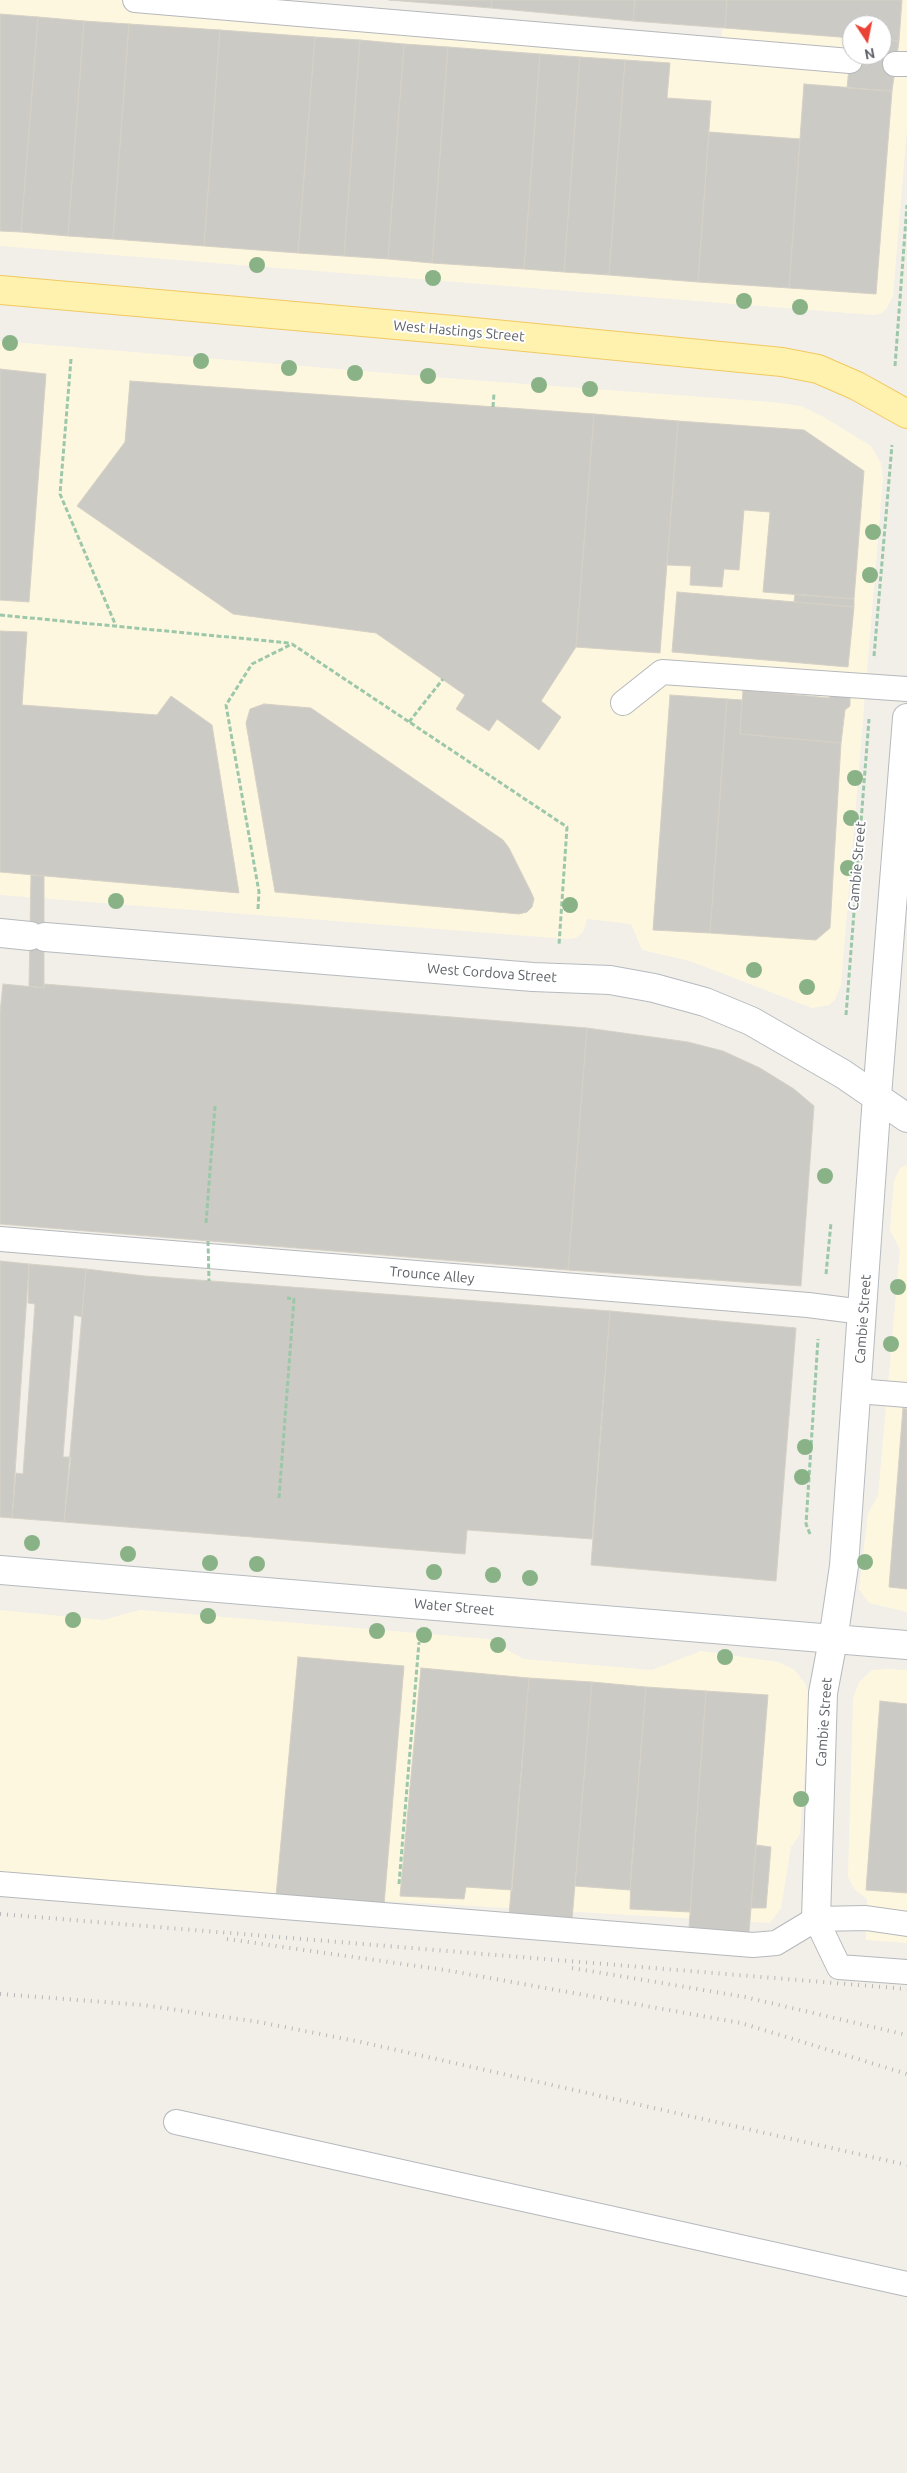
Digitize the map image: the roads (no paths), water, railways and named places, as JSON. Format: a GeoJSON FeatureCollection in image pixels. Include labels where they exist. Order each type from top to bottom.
{"type":"FeatureCollection","features":[{"type":"Feature","properties":{"kind":"main road","name":"West Hastings Street"},"geometry":{"type":"LineString","coordinates":[[0,290],[423,327],[782,362],[818,369],[865,390],[907,414]]}},
{"type":"Feature","properties":{"kind":"main road","name":"Cambie Street"},"geometry":{"type":"LineString","coordinates":[[816,1919],[823,1693],[842,1588],[864,1312],[877,1096],[904,795],[907,718]]}},
{"type":"Feature","properties":{"kind":"main road","name":"West Cordova Street"},"geometry":{"type":"LineString","coordinates":[[0,933],[619,982],[654,988],[705,1002],[751,1021],[786,1039],[877,1096],[907,1118]]}},
{"type":"Feature","properties":{"kind":"main road","name":"Water Street"},"geometry":{"type":"LineString","coordinates":[[0,1570],[907,1645]]}},
{"type":"Feature","properties":{"kind":"lane"},"geometry":{"type":"LineString","coordinates":[[135,0],[842,60]]}},
{"type":"Feature","properties":{"kind":"lane"},"geometry":{"type":"LineString","coordinates":[[623,703],[662,672],[907,689]]}},
{"type":"Feature","properties":{"kind":"lane","name":"Trounce Alley"},"geometry":{"type":"LineString","coordinates":[[0,1239],[864,1312]]}},
{"type":"Feature","properties":{"kind":"lane"},"geometry":{"type":"LineString","coordinates":[[857,1391],[907,1395]]}},
{"type":"Feature","properties":{"kind":"lane"},"geometry":{"type":"LineString","coordinates":[[0,1884],[753,1945],[776,1942],[816,1919],[866,1918],[907,1924]]}},
{"type":"Feature","properties":{"kind":"lane"},"geometry":{"type":"LineString","coordinates":[[816,1919],[839,1968],[907,1972]]}},
{"type":"Feature","properties":{"kind":"lane"},"geometry":{"type":"LineString","coordinates":[[176,2122],[907,2284]]}},
{"type":"Feature","properties":{"kind":"railway"},"geometry":{"type":"LineString","coordinates":[[0,1914],[907,1989]]}},
{"type":"Feature","properties":{"kind":"railway"},"geometry":{"type":"LineString","coordinates":[[227,1939],[445,1970],[741,2023],[907,2074]]}},
{"type":"Feature","properties":{"kind":"railway"},"geometry":{"type":"LineString","coordinates":[[572,1968],[745,1997],[907,2035]]}},
{"type":"Feature","properties":{"kind":"railway"},"geometry":{"type":"LineString","coordinates":[[0,1994],[143,2005],[259,2022],[361,2042],[907,2165]]}}]}
